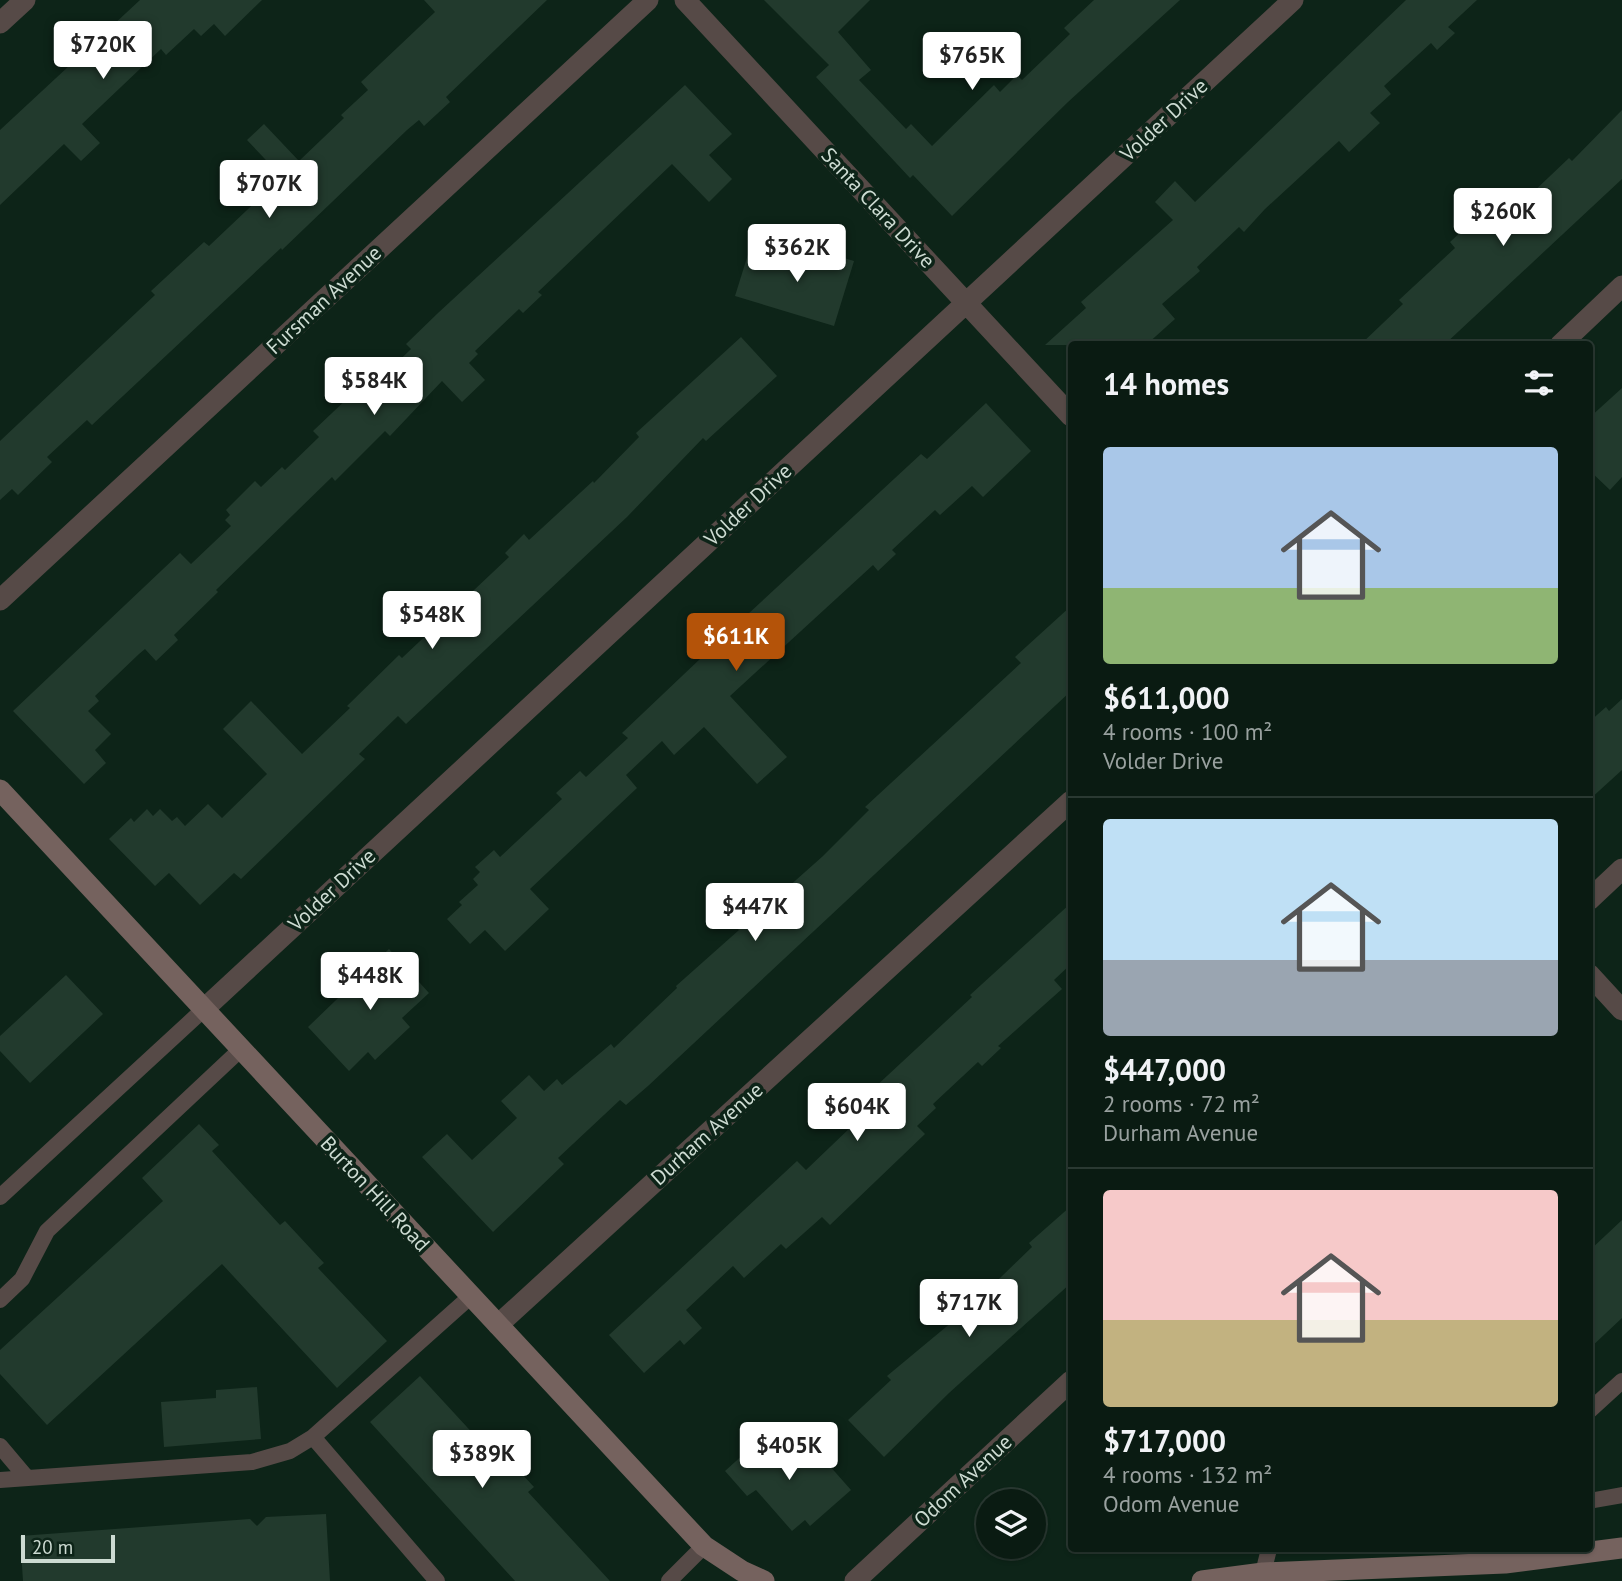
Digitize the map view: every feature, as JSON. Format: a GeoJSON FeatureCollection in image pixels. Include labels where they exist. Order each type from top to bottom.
{"type":"FeatureCollection","features":[{"type":"Feature","properties":{"kind":"street"},"geometry":{"type":"LineString","coordinates":[[0,23],[25,0]]}},
{"type":"Feature","properties":{"kind":"street","name":"Fursman Avenue"},"geometry":{"type":"LineString","coordinates":[[0,600],[648,0]]}},
{"type":"Feature","properties":{"kind":"street","name":"Santa Clara Drive"},"geometry":{"type":"LineString","coordinates":[[685,0],[1068,413]]}},
{"type":"Feature","properties":{"kind":"street","name":"Volder Drive"},"geometry":{"type":"LineString","coordinates":[[203,1010],[1293,0]]}},
{"type":"Feature","properties":{"kind":"street"},"geometry":{"type":"LineString","coordinates":[[1564,341],[1622,286]]}},
{"type":"Feature","properties":{"kind":"street","name":"Burton Hill Road"},"geometry":{"type":"LineString","coordinates":[[0,790],[704,1546],[742,1571],[764,1581]]}},
{"type":"Feature","properties":{"kind":"street","name":"Durham Avenue"},"geometry":{"type":"LineString","coordinates":[[498,1325],[1068,804]]}},
{"type":"Feature","properties":{"kind":"street"},"geometry":{"type":"LineString","coordinates":[[1593,896],[1622,869]]}},
{"type":"Feature","properties":{"kind":"street"},"geometry":{"type":"LineString","coordinates":[[1593,978],[1622,1010]]}},
{"type":"Feature","properties":{"kind":"street","name":"Odom Avenue"},"geometry":{"type":"LineString","coordinates":[[855,1581],[1068,1384]]}},
{"type":"Feature","properties":{"kind":"street"},"geometry":{"type":"LineString","coordinates":[[1593,1552],[1622,1548]]}},
{"type":"Feature","properties":{"kind":"street"},"geometry":{"type":"LineString","coordinates":[[1202,1581],[1433,1557],[1505,1563],[1591,1552]]}},
{"type":"Feature","properties":{"kind":"lane"},"geometry":{"type":"LineString","coordinates":[[0,1197],[203,1010]]}},
{"type":"Feature","properties":{"kind":"lane"},"geometry":{"type":"LineString","coordinates":[[0,1300],[22,1279],[47,1231],[240,1050]]}},
{"type":"Feature","properties":{"kind":"lane"},"geometry":{"type":"LineString","coordinates":[[0,1480],[252,1462],[290,1451],[313,1437],[471,1296]]}},
{"type":"Feature","properties":{"kind":"lane"},"geometry":{"type":"LineString","coordinates":[[1593,1407],[1622,1381]]}},
{"type":"Feature","properties":{"kind":"lane"},"geometry":{"type":"LineString","coordinates":[[313,1437],[437,1581]]}},
{"type":"Feature","properties":{"kind":"lane"},"geometry":{"type":"LineString","coordinates":[[0,1446],[27,1478]]}},
{"type":"Feature","properties":{"kind":"lane"},"geometry":{"type":"LineString","coordinates":[[1593,1500],[1622,1495]]}},
{"type":"Feature","properties":{"kind":"lane"},"geometry":{"type":"LineString","coordinates":[[669,1581],[704,1546]]}},
{"type":"Feature","properties":{"kind":"lane"},"geometry":{"type":"LineString","coordinates":[[1263,1573],[1268,1552]]}},
{"type":"Feature","properties":{"kind":"building"},"geometry":{"type":"Polygon","coordinates":[[[140,0],[262,0],[225,36],[214,24],[201,36],[194,29],[166,55],[161,49],[82,124],[100,143],[81,161],[64,144],[0,205],[0,130],[140,0]]]}},
{"type":"Feature","properties":{"kind":"building"},"geometry":{"type":"Polygon","coordinates":[[[424,0],[547,0],[446,97],[450,102],[424,126],[419,120],[407,130],[282,250],[281,248],[92,425],[87,420],[47,457],[52,462],[18,495],[12,489],[0,500],[0,441],[155,295],[151,291],[204,242],[209,246],[282,177],[247,140],[264,124],[299,161],[344,118],[341,115],[368,90],[361,82],[435,12],[424,0]]]}},
{"type":"Feature","properties":{"kind":"building"},"geometry":{"type":"Polygon","coordinates":[[[764,0],[870,0],[838,32],[871,70],[859,80],[906,129],[911,124],[932,146],[994,85],[1000,92],[1017,75],[1022,80],[1070,34],[1064,28],[1094,0],[1180,0],[1068,102],[952,216],[913,175],[910,178],[816,77],[829,65],[764,0]]]}},
{"type":"Feature","properties":{"kind":"building"},"geometry":{"type":"Polygon","coordinates":[[[1406,0],[1477,0],[1448,27],[1455,33],[1437,50],[1431,43],[1384,86],[1391,94],[1370,113],[1380,123],[1349,152],[1339,141],[1244,232],[1239,227],[1197,267],[1200,271],[1162,304],[1175,319],[1150,341],[1068,341],[1068,345],[1045,345],[1086,308],[1081,302],[1173,220],[1155,202],[1175,181],[1195,202],[1406,0]]]}},
{"type":"Feature","properties":{"kind":"building"},"geometry":{"type":"Polygon","coordinates":[[[685,85],[732,134],[709,155],[732,179],[709,202],[672,164],[538,292],[542,295],[523,313],[519,309],[475,351],[478,354],[469,363],[485,380],[462,402],[442,381],[390,436],[385,431],[335,481],[332,477],[216,590],[218,592],[174,635],[178,640],[156,661],[145,649],[139,654],[95,696],[99,701],[88,711],[111,734],[95,750],[106,763],[84,784],[13,711],[180,553],[191,564],[231,526],[225,520],[230,515],[226,510],[255,481],[261,487],[282,467],[285,470],[319,437],[313,431],[370,377],[376,383],[411,349],[406,344],[438,313],[685,85]]]}},
{"type":"Feature","properties":{"kind":"building"},"geometry":{"type":"Polygon","coordinates":[[[1622,110],[1622,179],[1448,341],[1364,341],[1403,304],[1399,300],[1455,248],[1450,242],[1479,215],[1485,222],[1499,210],[1506,218],[1569,158],[1572,161],[1622,110]]]}},
{"type":"Feature","properties":{"kind":"building"},"geometry":{"type":"Polygon","coordinates":[[[808,247],[854,261],[834,326],[735,296],[750,248],[802,264],[808,247]]]}},
{"type":"Feature","properties":{"kind":"building"},"geometry":{"type":"Polygon","coordinates":[[[741,337],[777,376],[706,441],[703,438],[627,517],[406,724],[398,716],[359,754],[365,759],[241,879],[234,873],[200,905],[169,873],[155,886],[109,839],[131,818],[134,822],[147,809],[153,816],[160,809],[172,821],[177,817],[185,826],[208,804],[222,818],[267,774],[223,729],[251,701],[302,754],[399,655],[402,658],[509,557],[505,553],[524,534],[529,540],[593,481],[594,483],[639,437],[636,433],[741,337]]]}},
{"type":"Feature","properties":{"kind":"building"},"geometry":{"type":"Polygon","coordinates":[[[1622,388],[1622,477],[1610,490],[1593,474],[1593,414],[1622,388]]]}},
{"type":"Feature","properties":{"kind":"building"},"geometry":{"type":"Polygon","coordinates":[[[986,403],[1031,451],[983,497],[972,486],[940,515],[935,510],[892,550],[896,554],[878,571],[873,565],[730,696],[787,757],[757,784],[704,727],[674,755],[662,741],[626,775],[637,788],[530,889],[549,909],[505,951],[485,930],[470,944],[447,919],[462,905],[459,902],[478,885],[473,879],[480,872],[475,867],[494,850],[500,857],[562,799],[556,793],[580,771],[586,777],[628,738],[622,733],[721,639],[921,454],[927,459],[986,403]]]}},
{"type":"Feature","properties":{"kind":"building"},"geometry":{"type":"Polygon","coordinates":[[[1068,609],[1068,694],[648,1086],[626,1105],[620,1100],[558,1158],[564,1164],[493,1232],[422,1157],[447,1134],[472,1160],[517,1118],[501,1101],[529,1075],[544,1091],[557,1079],[562,1085],[611,1044],[614,1048],[677,988],[676,986],[739,930],[735,926],[755,908],[759,913],[823,856],[869,810],[865,807],[1021,663],[1015,657],[1068,609]]]}},
{"type":"Feature","properties":{"kind":"building"},"geometry":{"type":"Polygon","coordinates":[[[1622,699],[1622,770],[1593,796],[1593,718],[1606,707],[1609,711],[1622,699]]]}},
{"type":"Feature","properties":{"kind":"building"},"geometry":{"type":"Polygon","coordinates":[[[1068,906],[1068,967],[1054,980],[1062,989],[998,1046],[1001,1048],[982,1066],[978,1062],[933,1104],[936,1108],[917,1126],[925,1134],[830,1225],[822,1217],[786,1249],[781,1244],[744,1278],[733,1266],[686,1310],[702,1328],[684,1345],[680,1340],[644,1373],[609,1335],[797,1161],[806,1170],[853,1125],[845,1115],[972,997],[970,995],[1068,906]]]}},
{"type":"Feature","properties":{"kind":"building"},"geometry":{"type":"Polygon","coordinates":[[[389,949],[429,993],[402,1018],[410,1027],[375,1060],[368,1052],[349,1071],[308,1027],[389,949]]]}},
{"type":"Feature","properties":{"kind":"building"},"geometry":{"type":"Polygon","coordinates":[[[66,975],[103,1014],[30,1083],[0,1051],[0,1036],[66,975]]]}},
{"type":"Feature","properties":{"kind":"building"},"geometry":{"type":"Polygon","coordinates":[[[199,1124],[219,1145],[212,1151],[280,1225],[285,1221],[324,1263],[318,1268],[387,1341],[337,1388],[222,1264],[47,1425],[0,1374],[0,1350],[163,1201],[142,1178],[199,1124]]]}},
{"type":"Feature","properties":{"kind":"building"},"geometry":{"type":"Polygon","coordinates":[[[1068,1209],[1068,1286],[949,1393],[884,1457],[848,1420],[891,1380],[887,1376],[970,1307],[1032,1247],[1029,1243],[1068,1209]]]}},
{"type":"Feature","properties":{"kind":"building"},"geometry":{"type":"Polygon","coordinates":[[[1622,1220],[1622,1318],[1593,1345],[1593,1247],[1622,1220]]]}},
{"type":"Feature","properties":{"kind":"building"},"geometry":{"type":"Polygon","coordinates":[[[420,1376],[490,1452],[496,1446],[534,1487],[528,1492],[610,1581],[515,1581],[370,1422],[420,1376]]]}},
{"type":"Feature","properties":{"kind":"building"},"geometry":{"type":"Polygon","coordinates":[[[257,1387],[261,1439],[164,1447],[161,1402],[216,1398],[216,1390],[257,1387]]]}},
{"type":"Feature","properties":{"kind":"building"},"geometry":{"type":"Polygon","coordinates":[[[766,1434],[793,1464],[813,1447],[851,1490],[810,1526],[805,1520],[792,1531],[756,1490],[747,1496],[725,1471],[766,1434]]]}},
{"type":"Feature","properties":{"kind":"building"},"geometry":{"type":"Polygon","coordinates":[[[326,1514],[330,1581],[23,1581],[20,1536],[250,1519],[257,1526],[266,1517],[326,1514]]]}}]}
